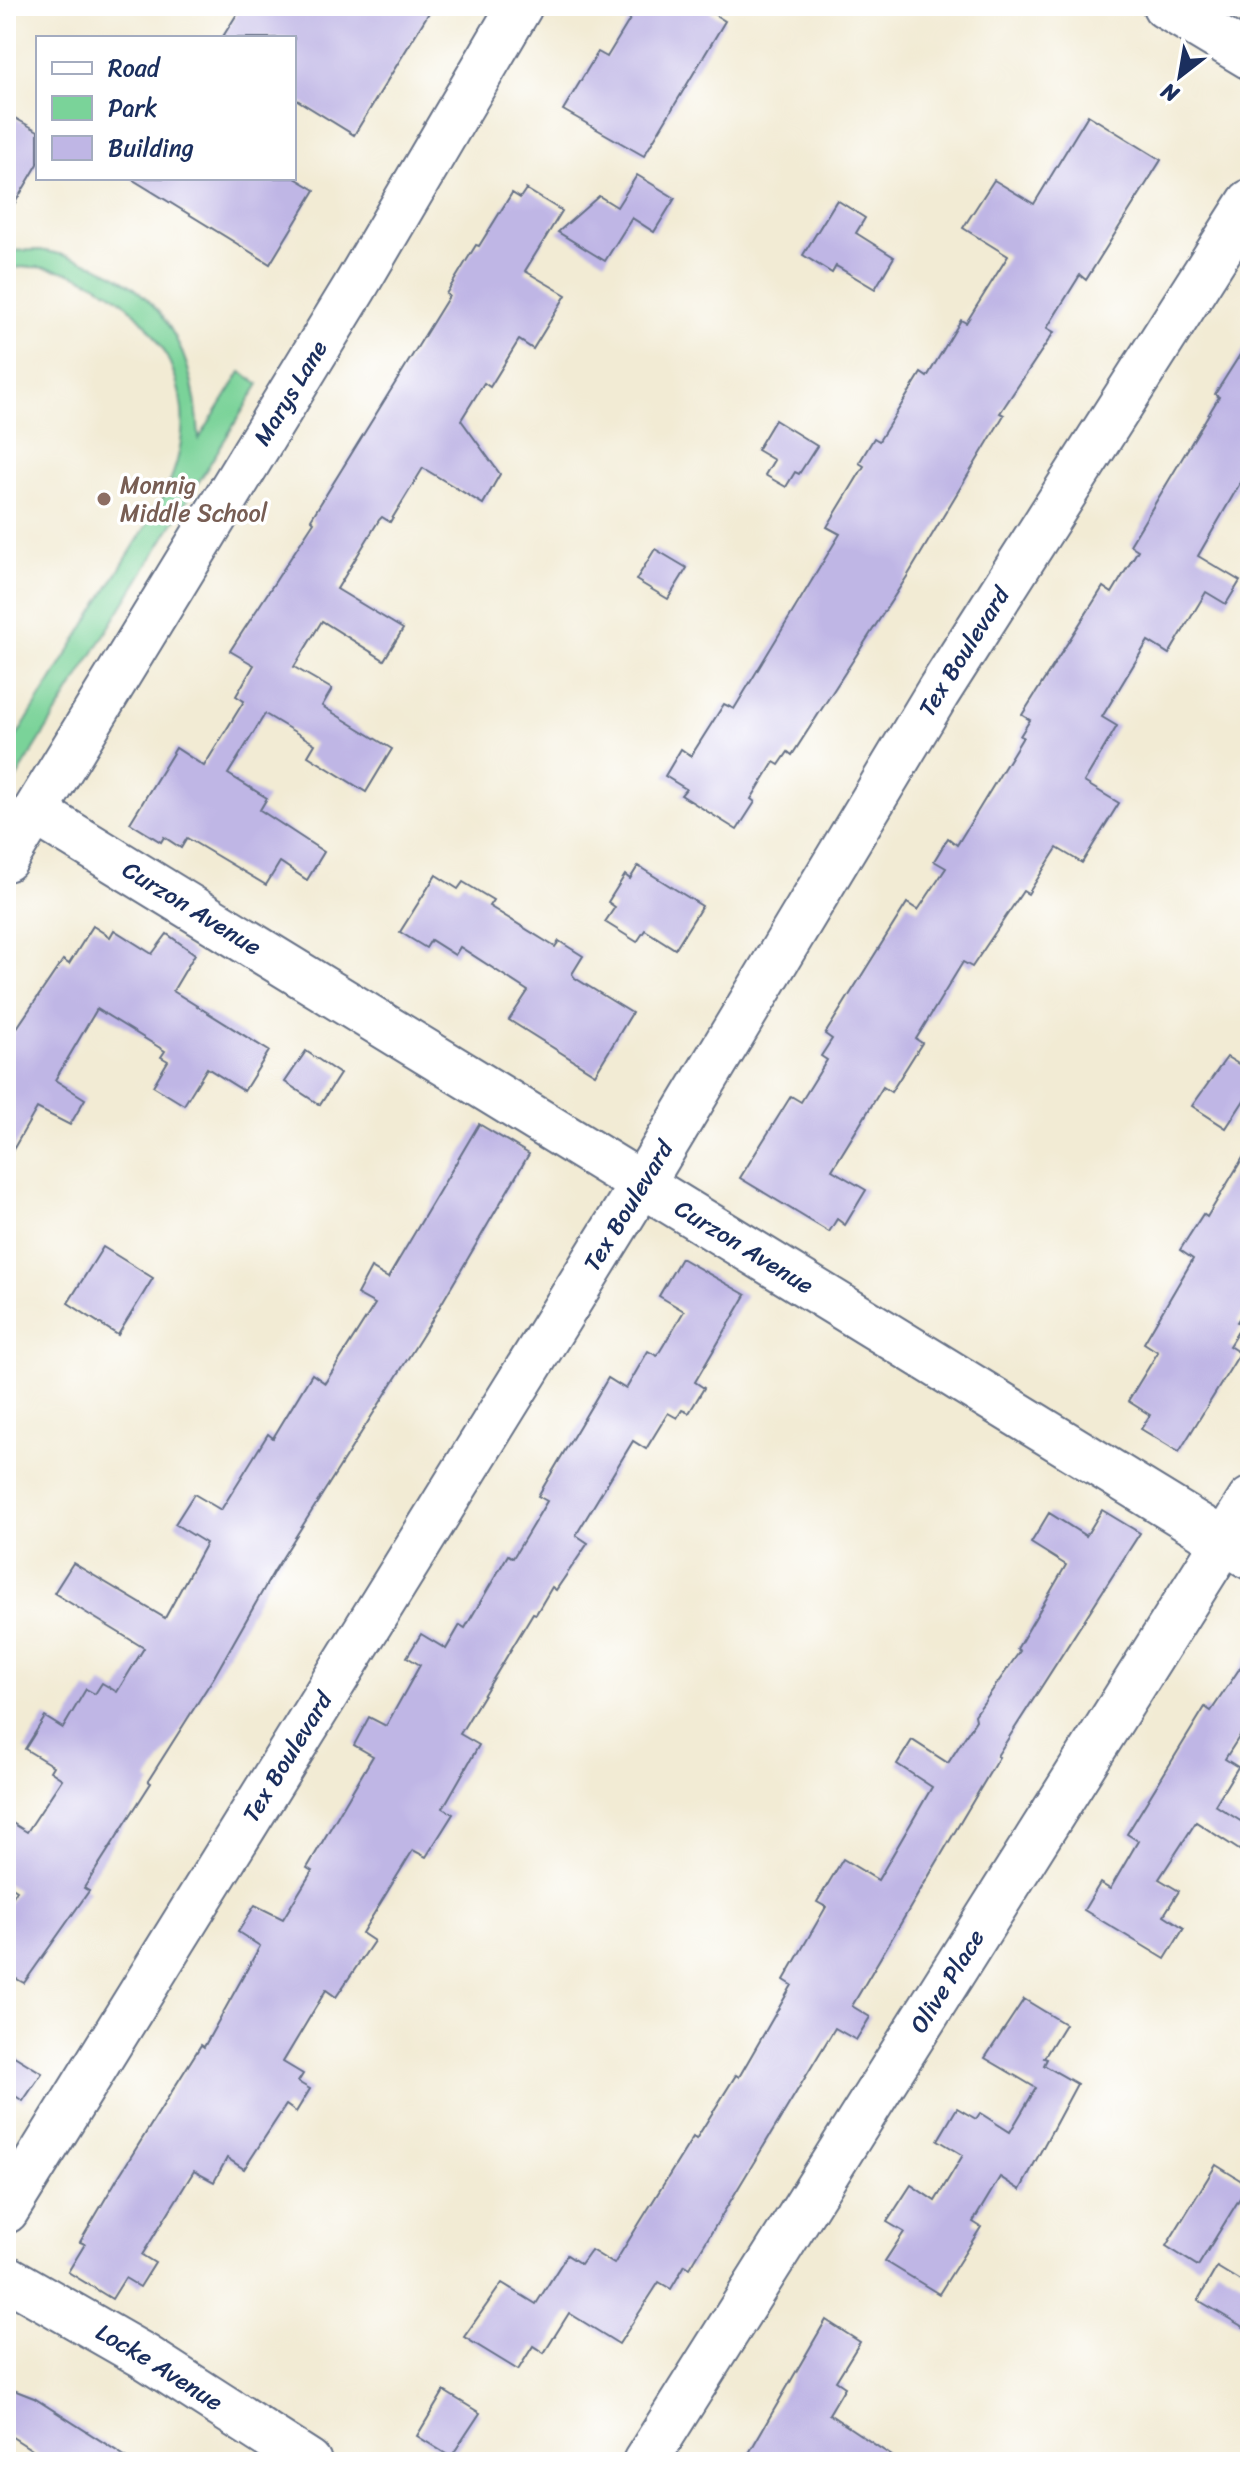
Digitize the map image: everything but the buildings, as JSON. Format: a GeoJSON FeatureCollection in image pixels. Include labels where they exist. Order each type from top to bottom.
{"type":"FeatureCollection","features":[{"type":"Feature","properties":{"kind":"street","name":"Marys Lane"},"geometry":{"type":"LineString","coordinates":[[6,859],[355,287],[520,6]]}},
{"type":"Feature","properties":{"kind":"street"},"geometry":{"type":"LineString","coordinates":[[1165,6],[1250,57]]}},
{"type":"Feature","properties":{"kind":"street","name":"Tex Boulevard"},"geometry":{"type":"LineString","coordinates":[[6,2211],[642,1184],[938,692],[1250,202]]}},
{"type":"Feature","properties":{"kind":"street","name":"Curzon Avenue"},"geometry":{"type":"LineString","coordinates":[[35,812],[1238,1549]]}},
{"type":"Feature","properties":{"kind":"street","name":"Olive Place"},"geometry":{"type":"LineString","coordinates":[[645,2462],[1238,1549],[1250,1500]]}},
{"type":"Feature","properties":{"kind":"street","name":"Locke Avenue"},"geometry":{"type":"LineString","coordinates":[[6,2277],[144,2356],[309,2462]]}},
{"type":"Feature","properties":{"kind":"green space"},"geometry":{"type":"Polygon","coordinates":[[[40,250],[78,259],[110,272],[137,290],[158,312],[175,337],[188,367],[199,439],[241,372],[259,384],[6,795],[6,754],[159,505],[174,471],[182,435],[182,410],[176,379],[164,350],[124,302],[98,285],[69,273],[38,267],[6,269],[6,251],[40,250]]]}},
{"type":"Feature","properties":{"kind":"place","name":"Monnig Middle School"},"geometry":{"type":"Point","coordinates":[104,499]}}]}
